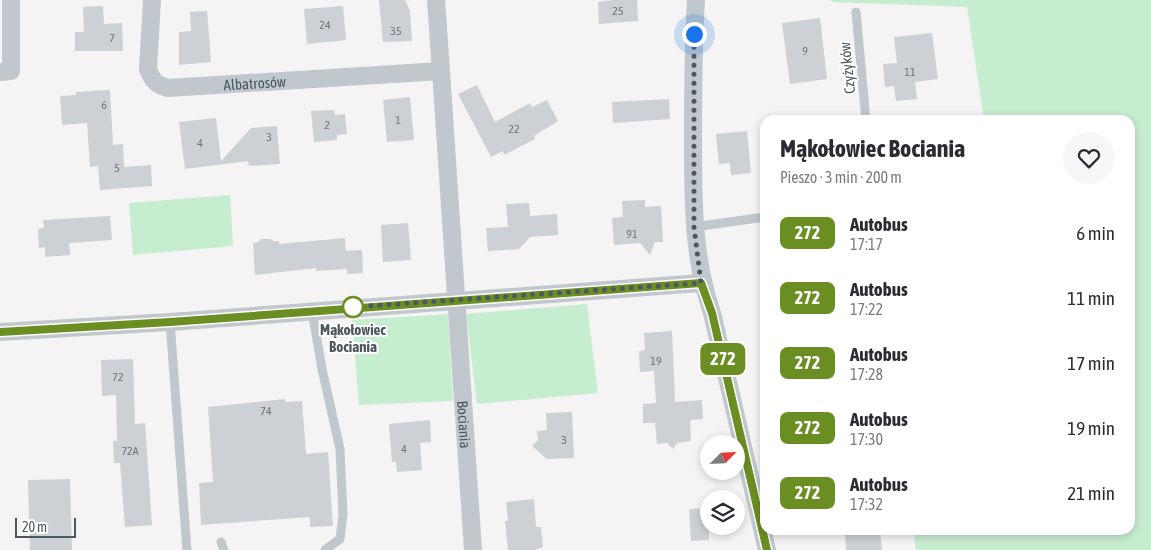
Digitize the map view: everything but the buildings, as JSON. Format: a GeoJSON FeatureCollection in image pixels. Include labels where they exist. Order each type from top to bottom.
{"type":"FeatureCollection","features":[{"type":"Feature","properties":{"kind":"street"},"geometry":{"type":"LineString","coordinates":[[0,72],[11,71],[11,0]]}},
{"type":"Feature","properties":{"kind":"street","name":"Albatrosów"},"geometry":{"type":"LineString","coordinates":[[152,0],[148,69],[151,78],[159,86],[168,88],[441,71]]}},
{"type":"Feature","properties":{"kind":"street"},"geometry":{"type":"LineString","coordinates":[[436,0],[455,300]]}},
{"type":"Feature","properties":{"kind":"street"},"geometry":{"type":"LineString","coordinates":[[696,0],[693,51],[694,227],[701,283],[712,313],[760,520]]}},
{"type":"Feature","properties":{"kind":"street"},"geometry":{"type":"LineString","coordinates":[[0,332],[170,322],[312,310],[701,283]]}},
{"type":"Feature","properties":{"kind":"street","name":"Bociania"},"geometry":{"type":"LineString","coordinates":[[455,300],[473,550]]}},
{"type":"Feature","properties":{"kind":"street"},"geometry":{"type":"LineString","coordinates":[[764,535],[767,550]]}},
{"type":"Feature","properties":{"kind":"lane","name":"Czyżyków"},"geometry":{"type":"LineString","coordinates":[[856,12],[866,115]]}},
{"type":"Feature","properties":{"kind":"lane"},"geometry":{"type":"LineString","coordinates":[[694,227],[760,218]]}},
{"type":"Feature","properties":{"kind":"lane"},"geometry":{"type":"LineString","coordinates":[[312,310],[340,459],[343,514],[340,539],[325,550]]}},
{"type":"Feature","properties":{"kind":"lane"},"geometry":{"type":"LineString","coordinates":[[170,322],[187,550]]}},
{"type":"Feature","properties":{"kind":"green space"},"geometry":{"type":"Polygon","coordinates":[[[831,0],[1151,0],[1151,550],[916,550],[914,535],[1135,535],[1135,115],[983,115],[967,7],[831,2],[831,0]]]}},
{"type":"Feature","properties":{"kind":"green space"},"geometry":{"type":"Polygon","coordinates":[[[230,195],[233,246],[133,255],[129,203],[230,195]]]}},
{"type":"Feature","properties":{"kind":"green space"},"geometry":{"type":"Polygon","coordinates":[[[587,304],[598,393],[477,404],[466,314],[587,304]]]}},
{"type":"Feature","properties":{"kind":"green space"},"geometry":{"type":"Polygon","coordinates":[[[448,314],[453,401],[359,405],[352,320],[448,314]]]}},
{"type":"Feature","properties":{"kind":"bus line","name":"272"},"geometry":{"type":"LineString","coordinates":[[0,332],[170,322],[352,307],[701,283],[712,313],[760,519]]}},
{"type":"Feature","properties":{"kind":"bus line","name":"272"},"geometry":{"type":"LineString","coordinates":[[764,535],[767,550]]}},
{"type":"Feature","properties":{"kind":"place","name":"Mąkołowiec Bociania"},"geometry":{"type":"Point","coordinates":[353,307]}},
{"type":"Feature","properties":{"kind":"route"},"geometry":{"type":"LineString","coordinates":[[353,307],[701,283],[694,227],[694,34]]}}]}
